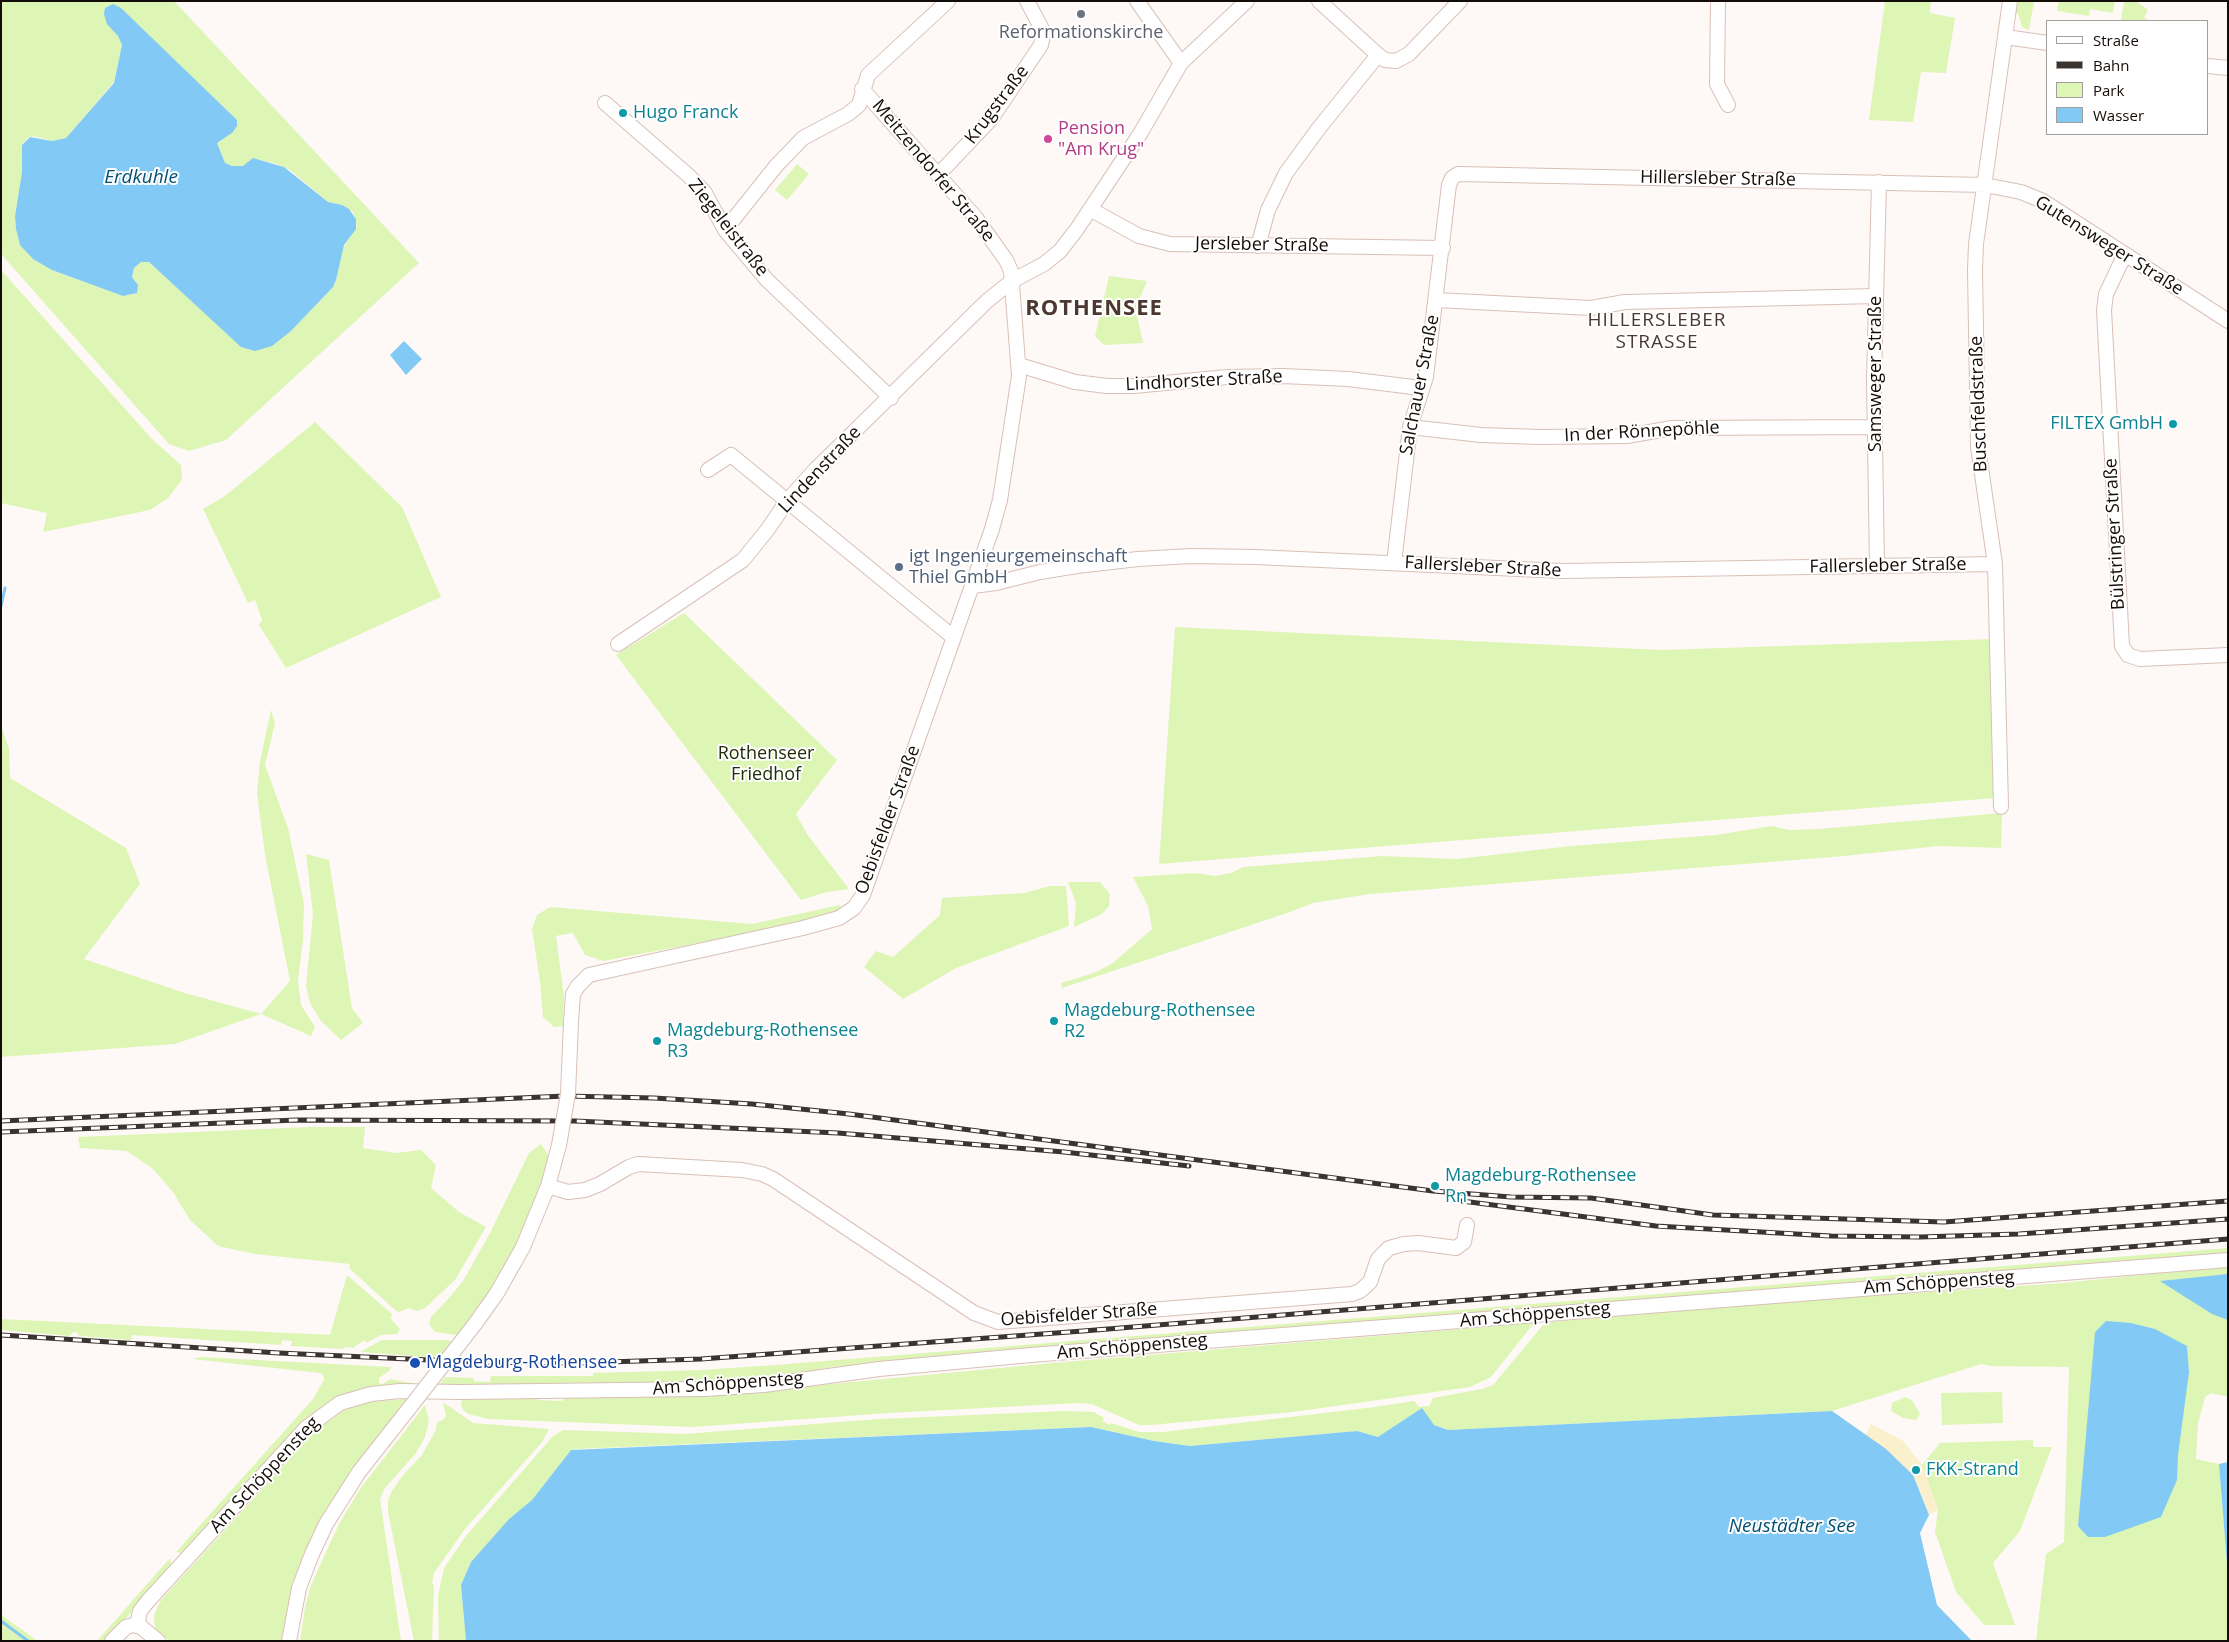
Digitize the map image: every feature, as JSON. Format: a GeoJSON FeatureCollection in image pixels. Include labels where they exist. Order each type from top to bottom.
{"type":"FeatureCollection","features":[{"type":"Feature","properties":{"kind":"street"},"geometry":{"type":"LineString","coordinates":[[725,230],[776,166],[803,138],[848,114],[858,105],[868,75],[948,1]]}},
{"type":"Feature","properties":{"kind":"street","name":"Krugstraße"},"geometry":{"type":"LineString","coordinates":[[938,175],[995,114],[1041,45],[1042,29],[1027,1]]}},
{"type":"Feature","properties":{"kind":"street"},"geometry":{"type":"LineString","coordinates":[[1137,1],[1181,63]]}},
{"type":"Feature","properties":{"kind":"street","name":"Lindenstraße"},"geometry":{"type":"LineString","coordinates":[[618,644],[743,560],[768,529],[787,500],[987,301],[1012,282],[1044,264],[1060,250],[1140,134],[1181,63],[1247,1]]}},
{"type":"Feature","properties":{"kind":"street"},"geometry":{"type":"LineString","coordinates":[[1319,1],[1378,55],[1392,61],[1404,58],[1460,1]]}},
{"type":"Feature","properties":{"kind":"street"},"geometry":{"type":"LineString","coordinates":[[1718,1],[1717,84],[1728,105]]}},
{"type":"Feature","properties":{"kind":"street","name":"Buschfeldstraße"},"geometry":{"type":"LineString","coordinates":[[2001,807],[1995,564],[1978,447],[1975,270],[1976,244],[2010,1]]}},
{"type":"Feature","properties":{"kind":"street"},"geometry":{"type":"LineString","coordinates":[[2005,37],[2046,43]]}},
{"type":"Feature","properties":{"kind":"street"},"geometry":{"type":"LineString","coordinates":[[1258,246],[1268,210],[1286,173],[1319,128],[1378,55]]}},
{"type":"Feature","properties":{"kind":"street"},"geometry":{"type":"LineString","coordinates":[[2209,66],[2228,68]]}},
{"type":"Feature","properties":{"kind":"street","name":"Meitzendorfer Straße"},"geometry":{"type":"LineString","coordinates":[[862,89],[976,218],[1008,263],[1012,282]]}},
{"type":"Feature","properties":{"kind":"street","name":"Ziegeleistraße"},"geometry":{"type":"LineString","coordinates":[[605,103],[689,176],[705,193],[725,230],[774,286],[891,398]]}},
{"type":"Feature","properties":{"kind":"street","name":"Hillersleber Straße"},"geometry":{"type":"LineString","coordinates":[[1452,178],[1460,174],[1985,184]]}},
{"type":"Feature","properties":{"kind":"street","name":"Salchauer Straße"},"geometry":{"type":"LineString","coordinates":[[1394,563],[1410,427],[1426,377],[1448,188],[1452,178]]}},
{"type":"Feature","properties":{"kind":"street","name":"Samsweger Straße"},"geometry":{"type":"LineString","coordinates":[[1877,566],[1874,380],[1879,182]]}},
{"type":"Feature","properties":{"kind":"street","name":"Gutensweger Straße"},"geometry":{"type":"LineString","coordinates":[[1985,184],[2036,198],[2228,321]]}},
{"type":"Feature","properties":{"kind":"street","name":"Jersleber Straße"},"geometry":{"type":"LineString","coordinates":[[1090,209],[1139,236],[1158,242],[1258,246],[1442,248]]}},
{"type":"Feature","properties":{"kind":"street","name":"Bülstringer Straße"},"geometry":{"type":"LineString","coordinates":[[2124,256],[2108,288],[2104,310],[2122,646],[2128,655],[2140,659],[2228,655]]}},
{"type":"Feature","properties":{"kind":"street","name":"Oebisfelder Straße"},"geometry":{"type":"LineString","coordinates":[[289,1641],[299,1588],[326,1524],[359,1472],[475,1324],[515,1262],[530,1232],[548,1186],[559,1145],[569,1084],[573,994],[578,986],[589,975],[804,928],[839,918],[854,908],[863,895],[953,637],[973,586],[1000,500],[1019,366],[1012,282]]}},
{"type":"Feature","properties":{"kind":"street"},"geometry":{"type":"LineString","coordinates":[[1436,300],[1591,308],[1626,302],[1876,296]]}},
{"type":"Feature","properties":{"kind":"street","name":"Lindhorster Straße"},"geometry":{"type":"LineString","coordinates":[[1019,366],[1075,382],[1106,386],[1154,384],[1227,376],[1283,376],[1348,379],[1421,388]]}},
{"type":"Feature","properties":{"kind":"street","name":"In der Rönnepöhle"},"geometry":{"type":"LineString","coordinates":[[1410,427],[1492,436],[1540,437],[1627,436],[1672,428],[1875,427]]}},
{"type":"Feature","properties":{"kind":"street"},"geometry":{"type":"LineString","coordinates":[[708,470],[731,455],[953,637]]}},
{"type":"Feature","properties":{"kind":"street","name":"Fallersleber Straße"},"geometry":{"type":"LineString","coordinates":[[973,586],[1077,566],[1166,557],[1255,557],[1563,571],[1995,564]]}},
{"type":"Feature","properties":{"kind":"street","name":"Oebisfelder Straße"},"geometry":{"type":"LineString","coordinates":[[548,1186],[570,1192],[586,1190],[630,1166],[638,1164],[742,1170],[762,1174],[773,1179],[974,1313],[998,1322],[1352,1294],[1360,1291],[1370,1282],[1378,1259],[1389,1248],[1418,1243],[1450,1249],[1459,1247],[1465,1239],[1467,1225]]}},
{"type":"Feature","properties":{"kind":"street","name":"Am Schöppensteg"},"geometry":{"type":"LineString","coordinates":[[137,1626],[140,1611],[148,1601],[300,1434],[318,1417],[336,1406],[354,1398],[371,1394],[400,1391],[696,1389],[764,1385],[879,1369],[1031,1355],[2228,1260]]}},
{"type":"Feature","properties":{"kind":"street"},"geometry":{"type":"LineString","coordinates":[[112,1641],[126,1627],[137,1626],[158,1641]]}},
{"type":"Feature","properties":{"kind":"green space"},"geometry":{"type":"Polygon","coordinates":[[[1,1],[174,1],[419,263],[226,440],[189,451],[169,444],[1,254],[1,1]],[[117,6],[112,28],[122,45],[114,82],[66,138],[52,141],[33,136],[27,138],[22,145],[22,172],[15,216],[20,245],[52,270],[123,296],[137,293],[136,281],[132,277],[134,268],[141,262],[149,262],[241,346],[291,331],[333,287],[343,248],[357,226],[353,212],[342,205],[328,202],[290,170],[277,164],[260,160],[250,160],[248,164],[241,167],[225,163],[217,143],[229,135],[237,120],[117,6]]]}},
{"type":"Feature","properties":{"kind":"green space"},"geometry":{"type":"Polygon","coordinates":[[[1885,1],[1931,1],[1930,13],[1955,18],[1946,73],[1921,72],[1913,122],[1869,120],[1885,1]]]}},
{"type":"Feature","properties":{"kind":"green space"},"geometry":{"type":"Polygon","coordinates":[[[2016,1],[2034,1],[2029,30],[2022,27],[2018,14],[2014,13],[2016,1]]]}},
{"type":"Feature","properties":{"kind":"green space"},"geometry":{"type":"Polygon","coordinates":[[[2059,1],[2115,1],[2113,13],[2090,9],[2089,16],[2057,11],[2059,1]]]}},
{"type":"Feature","properties":{"kind":"green space"},"geometry":{"type":"Polygon","coordinates":[[[2124,1],[2136,1],[2148,10],[2144,17],[2147,20],[2121,20],[2124,1]]]}},
{"type":"Feature","properties":{"kind":"green space"},"geometry":{"type":"Polygon","coordinates":[[[797,164],[809,174],[787,200],[775,190],[797,164]]]}},
{"type":"Feature","properties":{"kind":"green space"},"geometry":{"type":"Polygon","coordinates":[[[1,270],[152,439],[181,465],[182,480],[168,498],[150,510],[43,532],[47,513],[1,503],[1,270]]]}},
{"type":"Feature","properties":{"kind":"green space"},"geometry":{"type":"Polygon","coordinates":[[[1109,276],[1147,281],[1138,302],[1137,316],[1143,343],[1104,345],[1095,336],[1109,276]]]}},
{"type":"Feature","properties":{"kind":"green space"},"geometry":{"type":"Polygon","coordinates":[[[315,422],[402,507],[441,597],[286,668],[259,625],[262,620],[255,600],[248,603],[203,509],[225,496],[315,422]]]}},
{"type":"Feature","properties":{"kind":"green space","name":"Rothenseer Friedhof"},"geometry":{"type":"Polygon","coordinates":[[[684,613],[837,760],[796,814],[807,834],[849,889],[827,892],[801,900],[616,655],[684,613]]]}},
{"type":"Feature","properties":{"kind":"green space"},"geometry":{"type":"Polygon","coordinates":[[[1175,627],[1661,650],[1993,639],[1995,798],[1159,864],[1175,627]]]}},
{"type":"Feature","properties":{"kind":"green space"},"geometry":{"type":"Polygon","coordinates":[[[271,710],[275,723],[265,765],[288,828],[304,904],[303,939],[298,981],[301,1005],[315,1027],[311,1036],[261,1014],[290,981],[265,855],[257,793],[260,761],[271,710]]]}},
{"type":"Feature","properties":{"kind":"green space"},"geometry":{"type":"Polygon","coordinates":[[[1,725],[9,749],[10,778],[126,848],[140,884],[84,959],[185,993],[261,1014],[175,1044],[1,1057],[1,725]]]}},
{"type":"Feature","properties":{"kind":"green space"},"geometry":{"type":"Polygon","coordinates":[[[2002,813],[2001,848],[1939,846],[1844,856],[1370,894],[1313,903],[1062,988],[1061,983],[1094,973],[1113,963],[1152,929],[1148,906],[1133,877],[1195,873],[1215,876],[1231,873],[1243,867],[1382,856],[1457,859],[1571,846],[1716,835],[1772,826],[1789,830],[1819,829],[2002,813]]]}},
{"type":"Feature","properties":{"kind":"green space"},"geometry":{"type":"Polygon","coordinates":[[[306,854],[329,860],[352,1008],[363,1023],[341,1040],[321,1021],[310,1003],[306,986],[313,914],[306,854]]]}},
{"type":"Feature","properties":{"kind":"green space"},"geometry":{"type":"Polygon","coordinates":[[[1068,882],[1100,882],[1110,894],[1109,906],[1102,914],[1074,927],[1076,903],[1068,882]]]}},
{"type":"Feature","properties":{"kind":"green space"},"geometry":{"type":"Polygon","coordinates":[[[1050,886],[1066,886],[1069,926],[956,968],[903,999],[864,967],[876,951],[893,957],[940,915],[942,898],[1024,893],[1050,886]]]}},
{"type":"Feature","properties":{"kind":"green space"},"geometry":{"type":"Polygon","coordinates":[[[840,905],[841,911],[783,927],[603,961],[585,955],[573,933],[556,936],[564,997],[563,1026],[554,1027],[543,1017],[532,929],[537,915],[550,907],[752,924],[840,905]]]}},
{"type":"Feature","properties":{"kind":"green space"},"geometry":{"type":"Polygon","coordinates":[[[310,1127],[365,1127],[363,1148],[396,1153],[421,1150],[436,1165],[431,1188],[459,1212],[486,1227],[455,1280],[425,1308],[417,1311],[409,1308],[399,1312],[396,1311],[349,1268],[350,1264],[255,1254],[218,1246],[190,1220],[173,1192],[153,1169],[127,1151],[80,1148],[78,1137],[310,1127]]]}},
{"type":"Feature","properties":{"kind":"green space"},"geometry":{"type":"Polygon","coordinates":[[[541,1144],[549,1156],[541,1188],[509,1260],[489,1293],[457,1335],[435,1332],[429,1324],[431,1317],[463,1281],[490,1233],[529,1153],[541,1144]]]}},
{"type":"Feature","properties":{"kind":"green space"},"geometry":{"type":"Polygon","coordinates":[[[2228,1248],[2228,1255],[832,1367],[776,1378],[700,1384],[437,1388],[445,1377],[474,1378],[474,1381],[490,1382],[491,1376],[593,1376],[593,1373],[700,1370],[775,1365],[2228,1248]]]}},
{"type":"Feature","properties":{"kind":"green space"},"geometry":{"type":"Polygon","coordinates":[[[2228,1266],[2228,1397],[2211,1393],[2205,1397],[2198,1423],[2196,1459],[2219,1464],[2228,1575],[2228,1641],[2036,1641],[2046,1554],[2064,1542],[2069,1367],[1991,1366],[1981,1364],[1832,1411],[1448,1430],[1435,1425],[1378,1437],[1357,1431],[1190,1446],[1154,1441],[1091,1427],[576,1449],[571,1450],[532,1500],[509,1519],[471,1562],[461,1585],[466,1641],[439,1641],[438,1596],[444,1568],[466,1536],[553,1436],[563,1430],[684,1434],[879,1419],[1064,1411],[1094,1412],[1104,1418],[1103,1421],[1109,1425],[1111,1423],[1139,1432],[1163,1432],[1414,1401],[1419,1407],[1429,1406],[1433,1398],[1482,1389],[1493,1385],[1543,1325],[1551,1322],[1783,1302],[2063,1283],[2228,1266]]]}},
{"type":"Feature","properties":{"kind":"green space"},"geometry":{"type":"Polygon","coordinates":[[[347,1275],[392,1314],[391,1319],[400,1329],[397,1334],[381,1335],[366,1343],[365,1340],[355,1346],[355,1348],[344,1347],[343,1349],[291,1346],[292,1341],[282,1340],[281,1345],[132,1335],[131,1340],[79,1336],[77,1332],[73,1332],[70,1336],[1,1330],[1,1319],[330,1335],[347,1275]]]}},
{"type":"Feature","properties":{"kind":"green space"},"geometry":{"type":"Polygon","coordinates":[[[1534,1323],[1491,1377],[1470,1387],[1293,1412],[1151,1425],[1139,1425],[1092,1404],[1077,1403],[889,1413],[692,1427],[488,1419],[468,1414],[463,1410],[461,1404],[462,1399],[531,1397],[539,1400],[561,1401],[568,1397],[758,1391],[1052,1363],[1534,1323]]]}},
{"type":"Feature","properties":{"kind":"green space"},"geometry":{"type":"Polygon","coordinates":[[[382,1340],[452,1341],[439,1358],[360,1352],[382,1340]]]}},
{"type":"Feature","properties":{"kind":"green space"},"geometry":{"type":"Polygon","coordinates":[[[201,1357],[391,1367],[390,1370],[379,1378],[379,1383],[383,1384],[390,1379],[418,1384],[415,1387],[366,1389],[353,1392],[315,1412],[185,1554],[176,1552],[313,1399],[324,1380],[323,1375],[320,1373],[192,1359],[201,1357]]]}},
{"type":"Feature","properties":{"kind":"green space"},"geometry":{"type":"Polygon","coordinates":[[[2002,1392],[2003,1423],[1942,1425],[1941,1393],[2002,1392]]]}},
{"type":"Feature","properties":{"kind":"green space"},"geometry":{"type":"Polygon","coordinates":[[[1905,1397],[1912,1400],[1920,1414],[1916,1420],[1903,1418],[1891,1411],[1892,1403],[1905,1397]]]}},
{"type":"Feature","properties":{"kind":"green space"},"geometry":{"type":"Polygon","coordinates":[[[406,1399],[337,1493],[325,1513],[292,1591],[281,1641],[169,1641],[155,1630],[154,1615],[161,1600],[315,1431],[344,1410],[370,1402],[406,1399]]]}},
{"type":"Feature","properties":{"kind":"green space"},"geometry":{"type":"Polygon","coordinates":[[[443,1402],[473,1423],[549,1429],[542,1442],[465,1529],[434,1573],[432,1583],[434,1585],[432,1641],[414,1641],[388,1512],[388,1500],[403,1475],[422,1455],[436,1430],[437,1422],[443,1420],[446,1416],[443,1402]]]}},
{"type":"Feature","properties":{"kind":"green space"},"geometry":{"type":"Polygon","coordinates":[[[425,1405],[429,1421],[425,1437],[416,1453],[385,1488],[380,1499],[401,1641],[300,1641],[305,1607],[311,1585],[339,1524],[360,1489],[425,1405]]]}},
{"type":"Feature","properties":{"kind":"green space"},"geometry":{"type":"Polygon","coordinates":[[[2033,1440],[2033,1447],[2052,1447],[2020,1531],[1993,1563],[2015,1625],[1984,1625],[1956,1592],[1935,1532],[1938,1510],[1922,1465],[1940,1443],[2033,1440]]]}},
{"type":"Feature","properties":{"kind":"green space"},"geometry":{"type":"Polygon","coordinates":[[[170,1558],[172,1568],[105,1641],[97,1641],[170,1558]]]}},
{"type":"Feature","properties":{"kind":"green space"},"geometry":{"type":"Polygon","coordinates":[[[1,1615],[38,1641],[1,1641],[1,1615]]]}},
{"type":"Feature","properties":{"kind":"sand","name":"FKK-Strand"},"geometry":{"type":"Polygon","coordinates":[[[1871,1424],[1903,1441],[1922,1465],[1938,1510],[1929,1515],[1913,1475],[1886,1449],[1865,1436],[1871,1424]]]}},
{"type":"Feature","properties":{"kind":"water","name":"Erdkuhle"},"geometry":{"type":"Polygon","coordinates":[[[113,4],[121,8],[237,120],[237,126],[232,133],[217,143],[225,163],[232,166],[243,166],[253,158],[284,167],[328,202],[342,205],[349,209],[356,219],[356,229],[344,245],[333,287],[291,331],[272,346],[255,351],[241,347],[149,262],[141,262],[134,268],[132,277],[138,285],[137,293],[123,296],[52,270],[33,259],[20,245],[15,216],[22,172],[22,145],[30,137],[52,141],[66,138],[114,83],[122,45],[118,36],[107,24],[104,14],[105,8],[113,4]]]}},
{"type":"Feature","properties":{"kind":"water"},"geometry":{"type":"Polygon","coordinates":[[[404,341],[422,359],[406,375],[390,355],[404,341]]]}},
{"type":"Feature","properties":{"kind":"water"},"geometry":{"type":"Polygon","coordinates":[[[2228,1274],[2228,1320],[2212,1314],[2160,1281],[2228,1274]]]}},
{"type":"Feature","properties":{"kind":"water"},"geometry":{"type":"Polygon","coordinates":[[[2106,1321],[2131,1323],[2155,1329],[2187,1346],[2189,1372],[2178,1455],[2177,1480],[2161,1517],[2105,1537],[2088,1537],[2078,1526],[2095,1332],[2106,1321]]]}},
{"type":"Feature","properties":{"kind":"water","name":"Neustädter See"},"geometry":{"type":"Polygon","coordinates":[[[1422,1408],[1434,1425],[1448,1430],[1832,1411],[1886,1449],[1913,1475],[1929,1515],[1920,1533],[1937,1605],[1972,1641],[466,1641],[461,1585],[471,1562],[509,1519],[532,1500],[571,1450],[1091,1427],[1154,1441],[1190,1446],[1357,1431],[1378,1437],[1422,1408]]]}},
{"type":"Feature","properties":{"kind":"water"},"geometry":{"type":"Polygon","coordinates":[[[2228,1462],[2228,1575],[2219,1464],[2228,1462]]]}},
{"type":"Feature","properties":{"kind":"waterway"},"geometry":{"type":"LineString","coordinates":[[1,606],[5,588]]}},
{"type":"Feature","properties":{"kind":"waterway"},"geometry":{"type":"LineString","coordinates":[[1,1621],[28,1641]]}},
{"type":"Feature","properties":{"kind":"railway"},"geometry":{"type":"LineString","coordinates":[[1,1121],[565,1096],[654,1098],[752,1104],[849,1114],[1433,1191],[1511,1197],[1591,1198],[1713,1215],[1944,1222],[2228,1201]]}},
{"type":"Feature","properties":{"kind":"railway"},"geometry":{"type":"LineString","coordinates":[[1,1132],[297,1120],[575,1121],[838,1133],[1064,1152],[1189,1166]]}},
{"type":"Feature","properties":{"kind":"railway"},"geometry":{"type":"LineString","coordinates":[[1462,1201],[1656,1226],[1831,1236],[1920,1237],[2019,1234],[2228,1219]]}},
{"type":"Feature","properties":{"kind":"railway"},"geometry":{"type":"LineString","coordinates":[[1,1335],[279,1353],[473,1362],[577,1363],[701,1359],[1083,1331],[2228,1239]]}},
{"type":"Feature","properties":{"kind":"place","name":"Reformationskirche"},"geometry":{"type":"Point","coordinates":[1081,14]}},
{"type":"Feature","properties":{"kind":"place","name":"Hugo Franck"},"geometry":{"type":"Point","coordinates":[623,113]}},
{"type":"Feature","properties":{"kind":"place","name":"Pension \"Am Krug\""},"geometry":{"type":"Point","coordinates":[1048,139]}},
{"type":"Feature","properties":{"kind":"place","name":"FILTEX GmbH"},"geometry":{"type":"Point","coordinates":[2173,424]}},
{"type":"Feature","properties":{"kind":"place","name":"igt Ingenieurgemeinschaft Thiel GmbH"},"geometry":{"type":"Point","coordinates":[899,567]}},
{"type":"Feature","properties":{"kind":"place","name":"Magdeburg-Rothensee R2"},"geometry":{"type":"Point","coordinates":[1054,1021]}},
{"type":"Feature","properties":{"kind":"place","name":"Magdeburg-Rothensee R3"},"geometry":{"type":"Point","coordinates":[657,1041]}},
{"type":"Feature","properties":{"kind":"place","name":"Magdeburg-Rothensee Rn"},"geometry":{"type":"Point","coordinates":[1435,1186]}},
{"type":"Feature","properties":{"kind":"place","name":"Magdeburg-Rothensee"},"geometry":{"type":"Point","coordinates":[415,1363]}},
{"type":"Feature","properties":{"kind":"place","name":"FKK-Strand"},"geometry":{"type":"Point","coordinates":[1916,1470]}},
{"type":"Feature","properties":{"kind":"district","name":"ROTHENSEE"},"geometry":{"type":"Point","coordinates":[1094,309]}},
{"type":"Feature","properties":{"kind":"district","name":"HILLERSLEBER STRASSE"},"geometry":{"type":"Point","coordinates":[1657,332]}}]}
